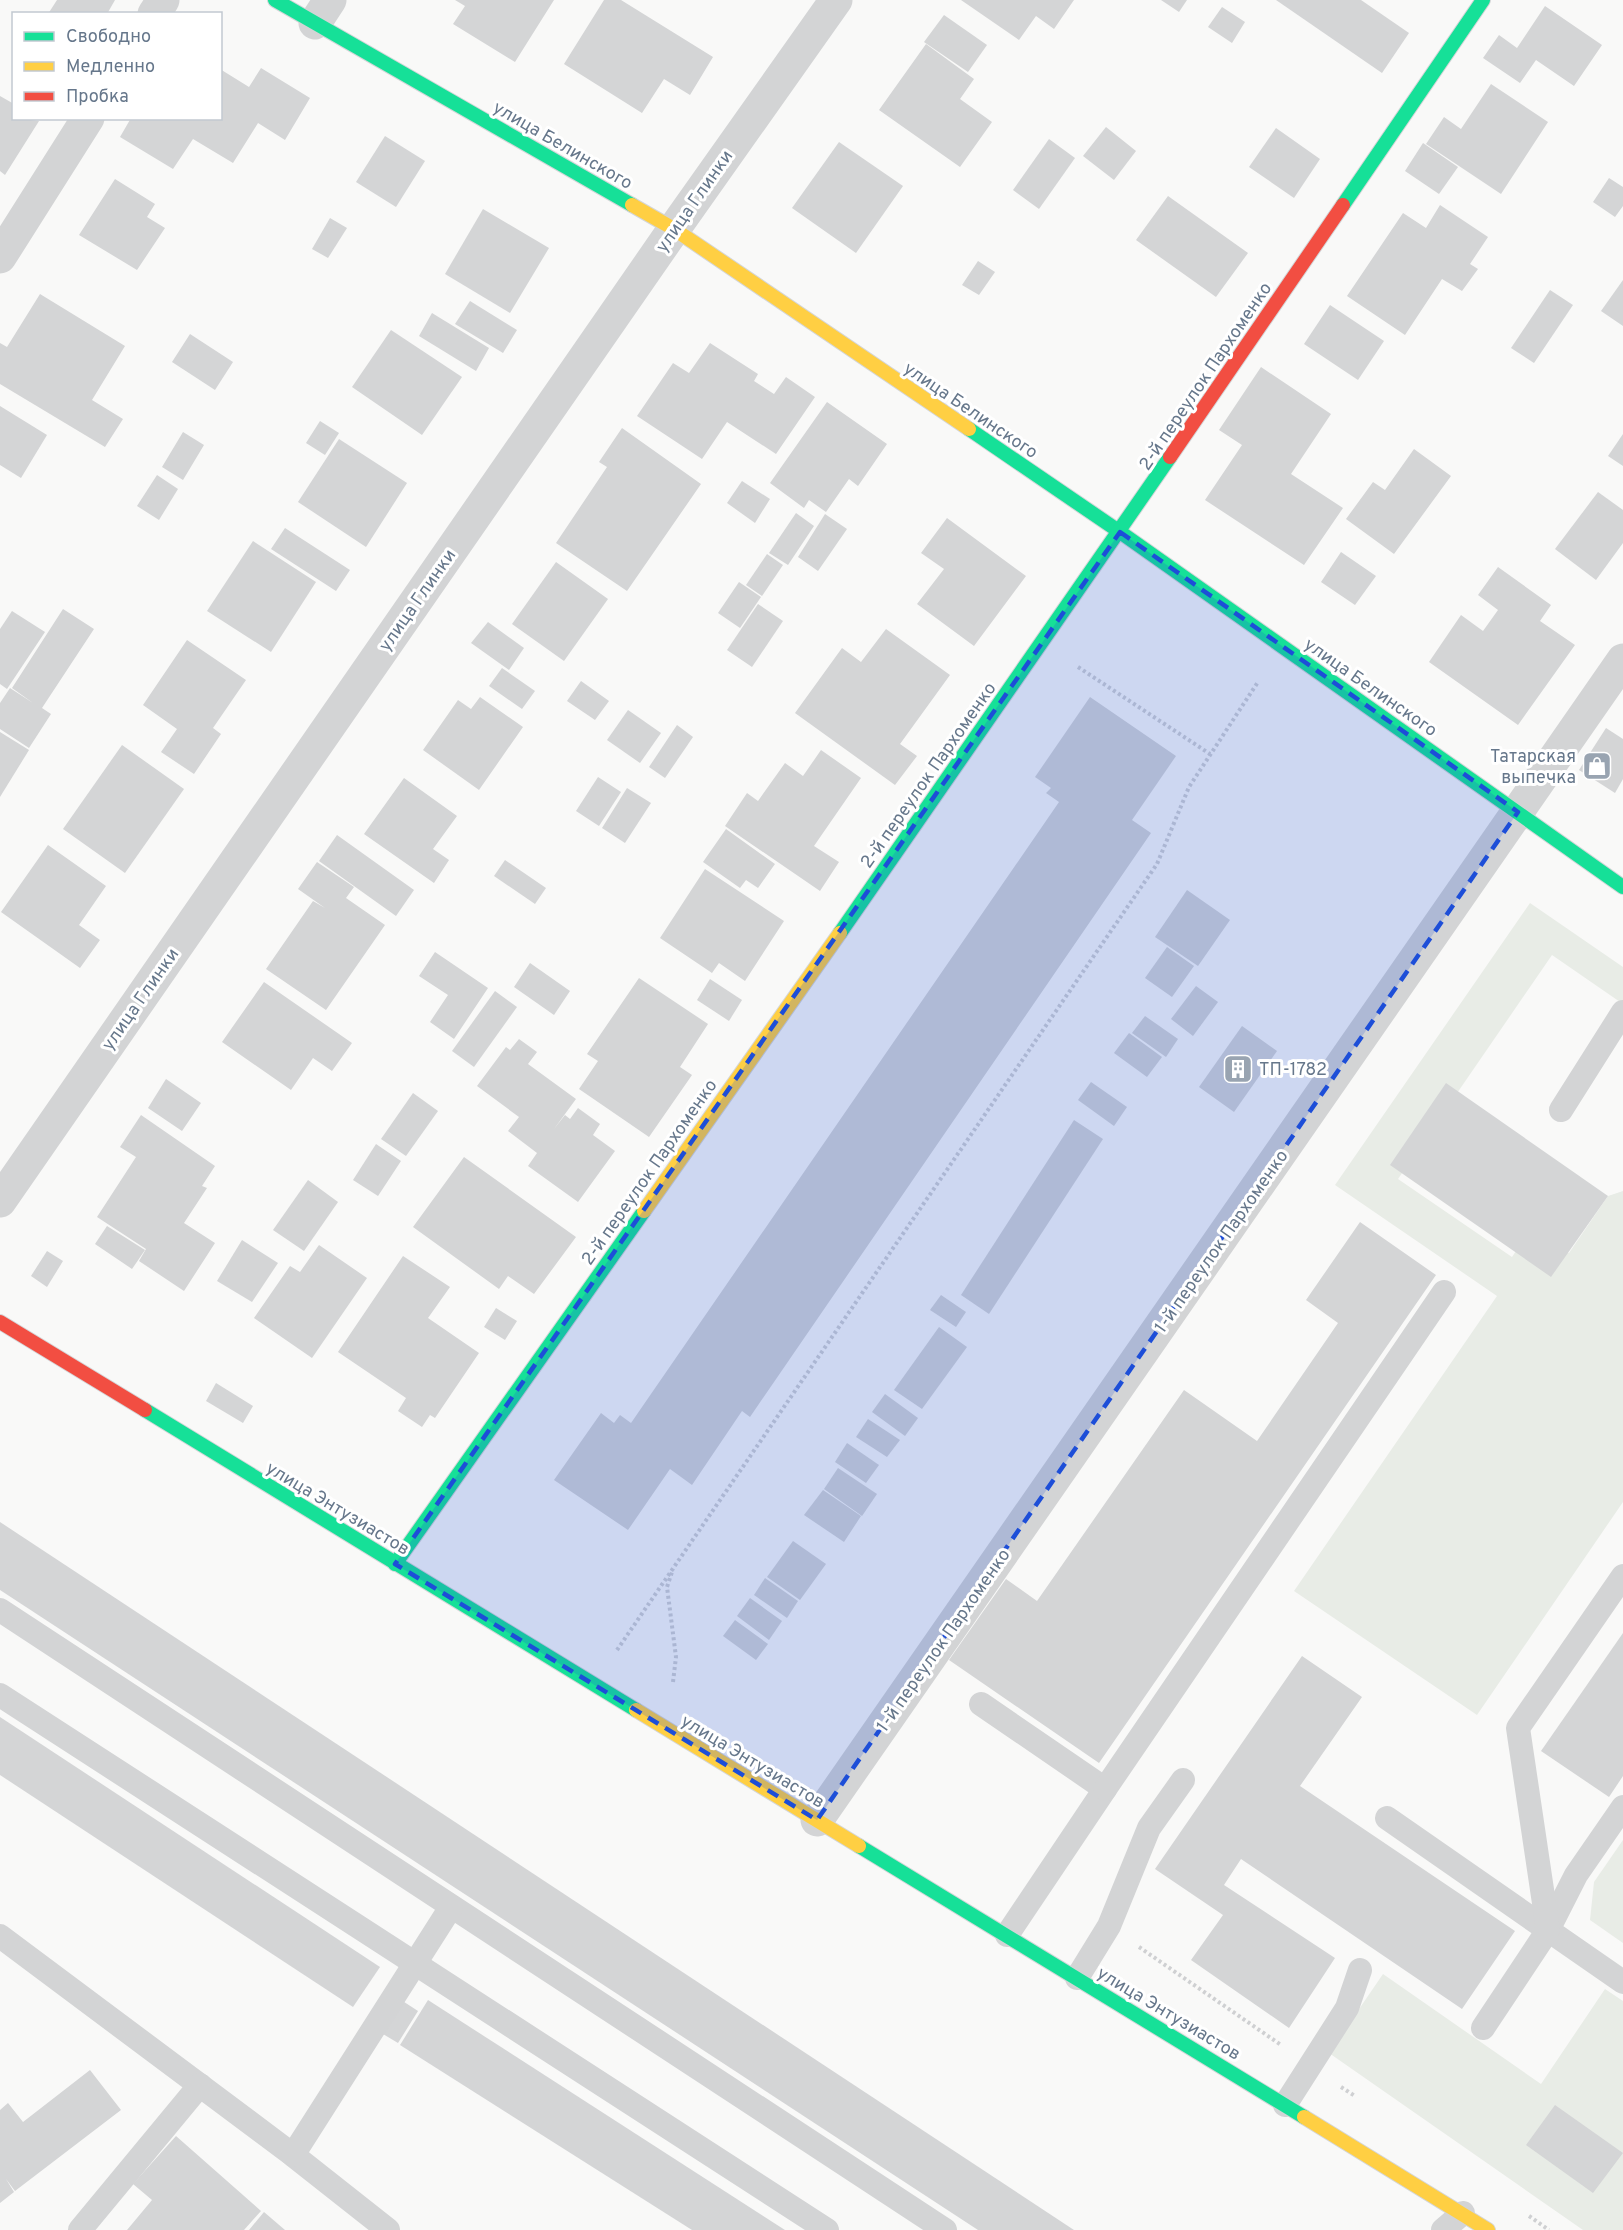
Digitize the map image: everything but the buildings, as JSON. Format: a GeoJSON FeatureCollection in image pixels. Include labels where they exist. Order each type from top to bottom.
{"type":"FeatureCollection","features":[{"type":"Feature","properties":{"kind":"street","name":"улица Белинского"},"geometry":{"type":"LineString","coordinates":[[275,0],[322,11],[674,230],[1120,532],[1623,886]]}},
{"type":"Feature","properties":{"kind":"street","name":"улица Глинки"},"geometry":{"type":"LineString","coordinates":[[0,1201],[836,0]]}},
{"type":"Feature","properties":{"kind":"street","name":"2-й переулок Пархоменко"},"geometry":{"type":"LineString","coordinates":[[394,1564],[1043,644],[1483,0]]}},
{"type":"Feature","properties":{"kind":"street"},"geometry":{"type":"LineString","coordinates":[[0,257],[87,120]]}},
{"type":"Feature","properties":{"kind":"street","name":"1-й переулок Пархоменко"},"geometry":{"type":"LineString","coordinates":[[818,1821],[1623,660]]}},
{"type":"Feature","properties":{"kind":"street","name":"улица Энтузиастов"},"geometry":{"type":"LineString","coordinates":[[0,1322],[1488,2230]]}},
{"type":"Feature","properties":{"kind":"lane"},"geometry":{"type":"LineString","coordinates":[[1561,1110],[1623,1012]]}},
{"type":"Feature","properties":{"kind":"lane"},"geometry":{"type":"LineString","coordinates":[[1007,1935],[1444,1292]]}},
{"type":"Feature","properties":{"kind":"lane"},"geometry":{"type":"LineString","coordinates":[[1548,1930],[1518,1728],[1623,1576]]}},
{"type":"Feature","properties":{"kind":"lane"},"geometry":{"type":"LineString","coordinates":[[0,1610],[945,2230]]}},
{"type":"Feature","properties":{"kind":"lane"},"geometry":{"type":"LineString","coordinates":[[0,1695],[827,2230]]}},
{"type":"Feature","properties":{"kind":"lane"},"geometry":{"type":"LineString","coordinates":[[981,1704],[1105,1789]]}},
{"type":"Feature","properties":{"kind":"lane"},"geometry":{"type":"LineString","coordinates":[[1077,1978],[1108,1926],[1149,1828],[1183,1780]]}},
{"type":"Feature","properties":{"kind":"lane"},"geometry":{"type":"LineString","coordinates":[[1483,2028],[1548,1930],[1576,1875],[1623,1807]]}},
{"type":"Feature","properties":{"kind":"lane"},"geometry":{"type":"LineString","coordinates":[[1387,1818],[1623,1982]]}},
{"type":"Feature","properties":{"kind":"lane"},"geometry":{"type":"LineString","coordinates":[[293,2155],[451,1906]]}},
{"type":"Feature","properties":{"kind":"lane"},"geometry":{"type":"LineString","coordinates":[[0,1936],[293,2155],[388,2230]]}},
{"type":"Feature","properties":{"kind":"lane"},"geometry":{"type":"LineString","coordinates":[[1285,2105],[1347,2008],[1360,1970]]}},
{"type":"Feature","properties":{"kind":"lane"},"geometry":{"type":"LineString","coordinates":[[80,2230],[200,2085]]}},
{"type":"Feature","properties":{"kind":"lane"},"geometry":{"type":"LineString","coordinates":[[1443,2230],[1463,2213]]}},
{"type":"Feature","properties":{"kind":"path"},"geometry":{"type":"LineString","coordinates":[[1043,644],[1210,754]]}},
{"type":"Feature","properties":{"kind":"path"},"geometry":{"type":"LineString","coordinates":[[594,1685],[675,1562],[1157,864],[1188,787],[1282,646]]}},
{"type":"Feature","properties":{"kind":"path"},"geometry":{"type":"LineString","coordinates":[[666,1729],[676,1657],[667,1587],[675,1562]]}},
{"type":"Feature","properties":{"kind":"highlighted area"},"geometry":{"type":"Polygon","coordinates":[[[1120,532],[1518,812],[817,1820],[395,1564],[1120,532]]]}},
{"type":"Feature","properties":{"kind":"shaded area"},"geometry":{"type":"Polygon","coordinates":[[[1530,903],[1623,967],[1623,1004],[1552,955],[1398,1179],[1512,1257],[1532,1227],[1569,1253],[1608,1196],[1623,1191],[1623,1502],[1477,1715],[1294,1591],[1497,1296],[1335,1185],[1530,903]]]}},
{"type":"Feature","properties":{"kind":"shaded area"},"geometry":{"type":"Polygon","coordinates":[[[1623,1840],[1623,1943],[1590,1920],[1594,1882],[1623,1840]]]}},
{"type":"Feature","properties":{"kind":"shaded area"},"geometry":{"type":"Polygon","coordinates":[[[1383,1974],[1541,2084],[1605,1989],[1623,2001],[1623,2230],[1583,2230],[1329,2053],[1383,1974]]]}},
{"type":"Feature","properties":{"kind":"traffic: fast"},"geometry":{"type":"LineString","coordinates":[[275,0],[632,205]]}},
{"type":"Feature","properties":{"kind":"traffic: fast"},"geometry":{"type":"LineString","coordinates":[[1343,205],[1483,0]]}},
{"type":"Feature","properties":{"kind":"traffic: fast"},"geometry":{"type":"LineString","coordinates":[[969,429],[1120,532],[1623,887]]}},
{"type":"Feature","properties":{"kind":"traffic: fast"},"geometry":{"type":"LineString","coordinates":[[840,933],[1170,457]]}},
{"type":"Feature","properties":{"kind":"traffic: fast"},"geometry":{"type":"LineString","coordinates":[[395,1564],[644,1211]]}},
{"type":"Feature","properties":{"kind":"traffic: fast"},"geometry":{"type":"LineString","coordinates":[[145,1410],[636,1710]]}},
{"type":"Feature","properties":{"kind":"traffic: fast"},"geometry":{"type":"LineString","coordinates":[[859,1846],[1304,2117]]}},
{"type":"Feature","properties":{"kind":"traffic: slow"},"geometry":{"type":"LineString","coordinates":[[632,205],[674,229],[969,429]]}},
{"type":"Feature","properties":{"kind":"traffic: slow"},"geometry":{"type":"LineString","coordinates":[[644,1211],[840,933]]}},
{"type":"Feature","properties":{"kind":"traffic: slow"},"geometry":{"type":"LineString","coordinates":[[636,1710],[859,1846]]}},
{"type":"Feature","properties":{"kind":"traffic: slow"},"geometry":{"type":"LineString","coordinates":[[1304,2117],[1488,2230]]}},
{"type":"Feature","properties":{"kind":"traffic: jam"},"geometry":{"type":"LineString","coordinates":[[1170,457],[1343,205]]}},
{"type":"Feature","properties":{"kind":"traffic: jam"},"geometry":{"type":"LineString","coordinates":[[0,1322],[145,1410]]}},
{"type":"Feature","properties":{"kind":"place","name":"Татарская выпечка"},"geometry":{"type":"Point","coordinates":[1597,766]}},
{"type":"Feature","properties":{"kind":"place","name":"ТП-1782"},"geometry":{"type":"Point","coordinates":[1238,1069]}}]}
